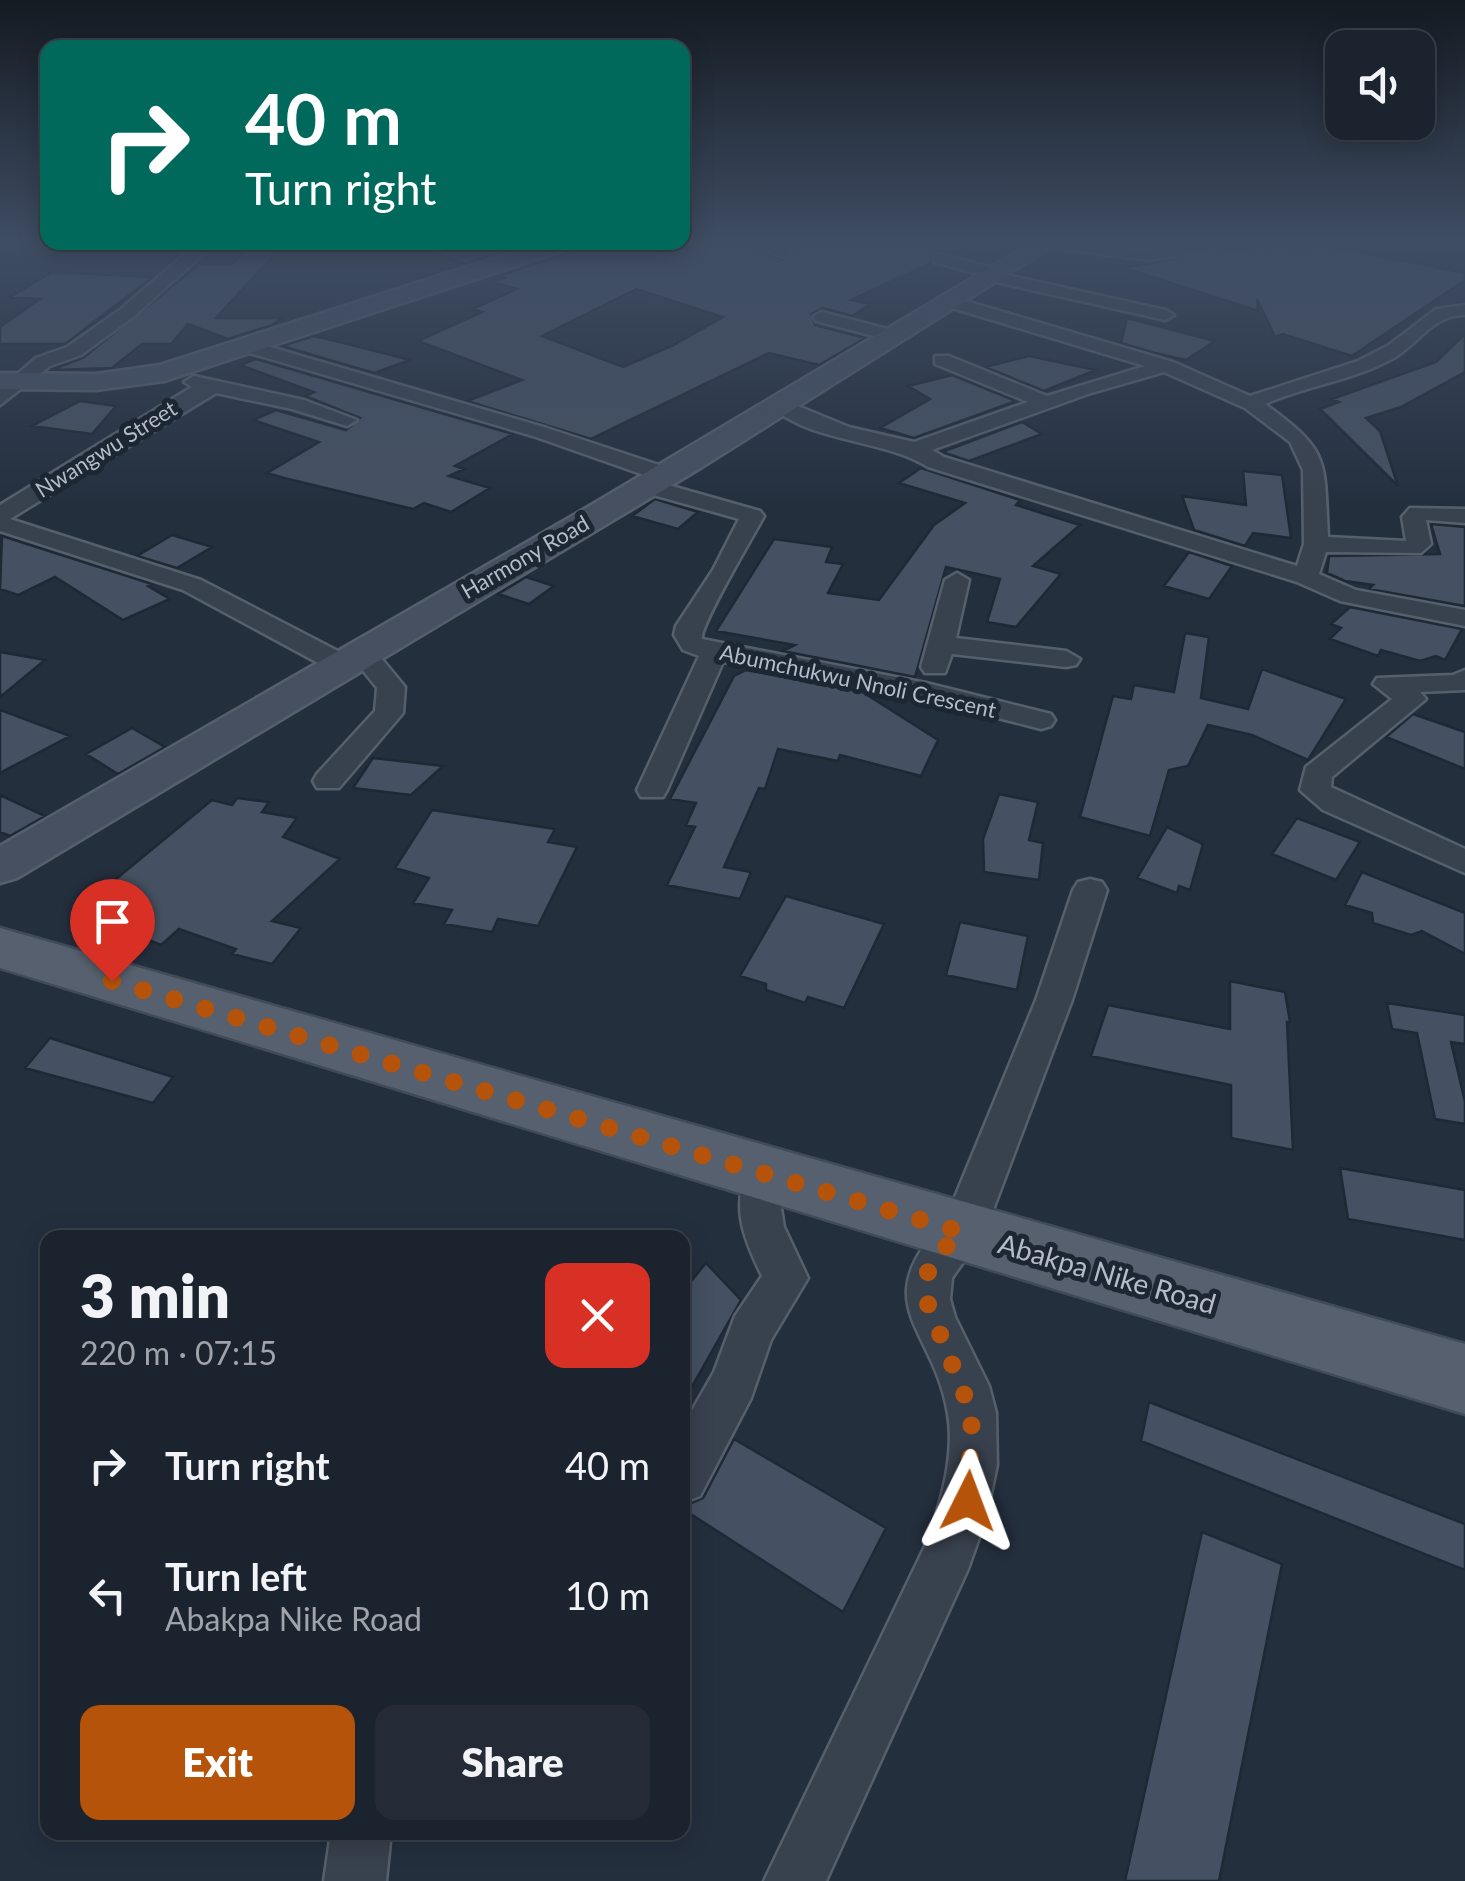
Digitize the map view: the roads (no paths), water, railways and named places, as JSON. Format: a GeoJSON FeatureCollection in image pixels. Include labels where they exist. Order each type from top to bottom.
{"type":"FeatureCollection","features":[{"type":"Feature","properties":{"kind":"main road"},"geometry":{"type":"LineString","coordinates":[[7,387],[164,373],[296,331]]}},
{"type":"Feature","properties":{"kind":"main road","name":"Harmony Road"},"geometry":{"type":"LineString","coordinates":[[0,867],[781,406],[901,331]]}},
{"type":"Feature","properties":{"kind":"main road","name":"Abakpa Nike Road"},"geometry":{"type":"LineString","coordinates":[[0,948],[1465,1380]]}},
{"type":"Feature","properties":{"kind":"street"},"geometry":{"type":"LineString","coordinates":[[7,387],[43,362],[74,351],[102,331]]}},
{"type":"Feature","properties":{"kind":"street"},"geometry":{"type":"LineString","coordinates":[[872,331],[893,336]]}},
{"type":"Feature","properties":{"kind":"street"},"geometry":{"type":"LineString","coordinates":[[1048,331],[1166,366],[1252,404],[1298,438],[1314,470],[1316,544],[1306,577]]}},
{"type":"Feature","properties":{"kind":"street"},"geometry":{"type":"LineString","coordinates":[[1252,404],[1260,397],[1298,389],[1389,354],[1417,331]]}},
{"type":"Feature","properties":{"kind":"street"},"geometry":{"type":"LineString","coordinates":[[250,346],[540,432],[656,480]]}},
{"type":"Feature","properties":{"kind":"street"},"geometry":{"type":"LineString","coordinates":[[942,360],[1045,402]]}},
{"type":"Feature","properties":{"kind":"street"},"geometry":{"type":"LineString","coordinates":[[914,450],[1045,402],[1166,366]]}},
{"type":"Feature","properties":{"kind":"street"},"geometry":{"type":"LineString","coordinates":[[164,373],[297,404],[347,420]]}},
{"type":"Feature","properties":{"kind":"street","name":"Nwangwu Street"},"geometry":{"type":"LineString","coordinates":[[0,515],[198,392],[214,387]]}},
{"type":"Feature","properties":{"kind":"street"},"geometry":{"type":"LineString","coordinates":[[781,406],[842,432],[914,450],[936,462],[1306,577],[1349,596],[1465,618]]}},
{"type":"Feature","properties":{"kind":"street","name":"Abumchukwu Nnoli Crescent"},"geometry":{"type":"LineString","coordinates":[[656,480],[752,516],[725,570],[689,626],[686,635],[692,644],[714,652],[926,691],[1040,720]]}},
{"type":"Feature","properties":{"kind":"street"},"geometry":{"type":"LineString","coordinates":[[1316,544],[1412,548],[1419,544],[1414,517],[1418,513],[1465,516]]}},
{"type":"Feature","properties":{"kind":"street"},"geometry":{"type":"LineString","coordinates":[[0,523],[192,585],[352,659],[391,687],[389,713],[328,781]]}},
{"type":"Feature","properties":{"kind":"street"},"geometry":{"type":"LineString","coordinates":[[926,691],[943,645],[957,580]]}},
{"type":"Feature","properties":{"kind":"street"},"geometry":{"type":"LineString","coordinates":[[943,645],[1066,659]]}},
{"type":"Feature","properties":{"kind":"street"},"geometry":{"type":"LineString","coordinates":[[652,790],[714,652]]}},
{"type":"Feature","properties":{"kind":"street"},"geometry":{"type":"LineString","coordinates":[[1465,678],[1460,683],[1387,684],[1412,700],[1317,774],[1315,790],[1334,803],[1465,862]]}},
{"type":"Feature","properties":{"kind":"street"},"geometry":{"type":"LineString","coordinates":[[795,1881],[950,1550],[968,1501],[972,1414],[928,1304],[927,1274],[938,1254],[962,1232],[1054,1000],[1090,890]]}},
{"type":"Feature","properties":{"kind":"street"},"geometry":{"type":"LineString","coordinates":[[690,1463],[734,1382],[750,1331],[786,1278],[758,1224],[758,1191],[766,1174]]}},
{"type":"Feature","properties":{"kind":"street"},"geometry":{"type":"LineString","coordinates":[[355,1881],[360,1840]]}}]}
